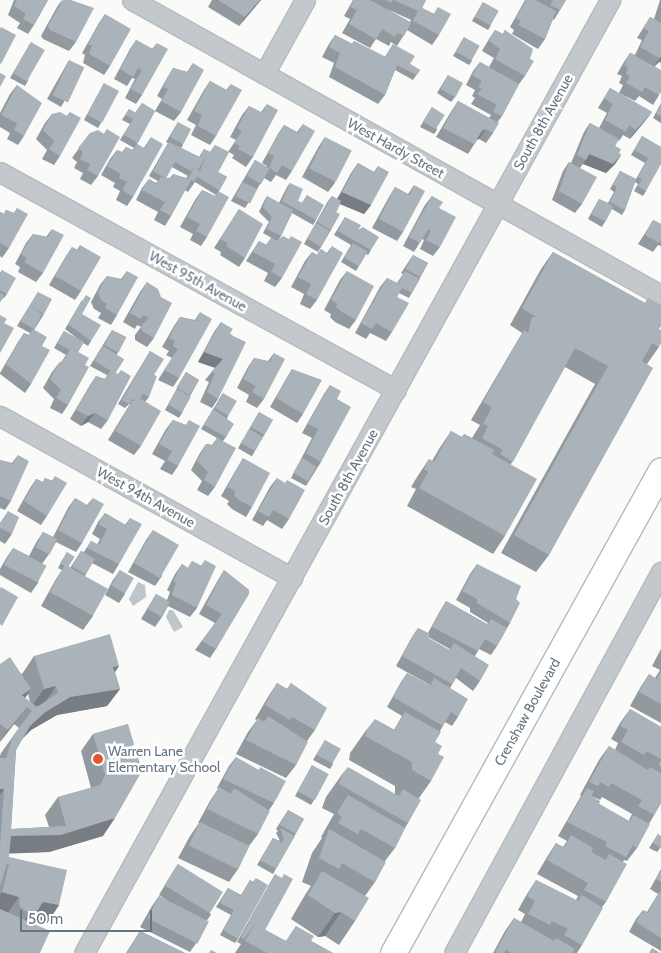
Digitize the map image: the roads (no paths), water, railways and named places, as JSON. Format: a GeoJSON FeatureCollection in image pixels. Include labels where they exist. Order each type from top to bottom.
{"type":"FeatureCollection","features":[{"type":"Feature","properties":{"kind":"main road","name":"Crenshaw Boulevard"},"geometry":{"type":"LineString","coordinates":[[393,953],[661,470]]}},
{"type":"Feature","properties":{"kind":"street","name":"West Hardy Street"},"geometry":{"type":"LineString","coordinates":[[132,0],[661,295]]}},
{"type":"Feature","properties":{"kind":"street"},"geometry":{"type":"LineString","coordinates":[[264,74],[305,0]]}},
{"type":"Feature","properties":{"kind":"street","name":"South 8th Avenue"},"geometry":{"type":"LineString","coordinates":[[84,953],[610,0]]}},
{"type":"Feature","properties":{"kind":"street","name":"West 95th Avenue"},"geometry":{"type":"LineString","coordinates":[[0,172],[396,390]]}},
{"type":"Feature","properties":{"kind":"street","name":"West 94th Avenue"},"geometry":{"type":"LineString","coordinates":[[0,416],[292,578]]}},
{"type":"Feature","properties":{"kind":"street"},"geometry":{"type":"LineString","coordinates":[[454,953],[661,571]]}},
{"type":"Feature","properties":{"kind":"place","name":"Warren Lane Elementary School"},"geometry":{"type":"Point","coordinates":[98,759]}}]}
